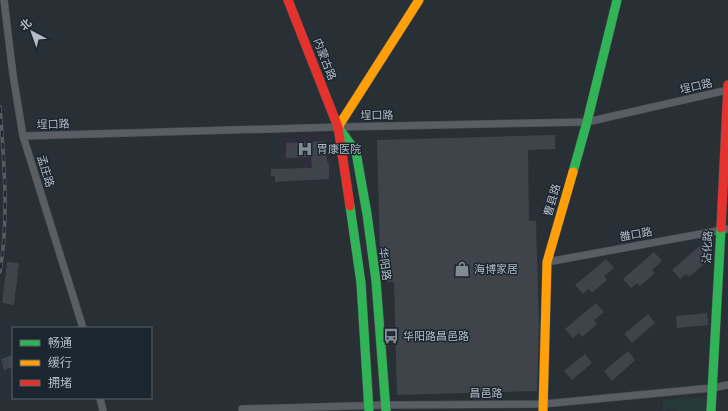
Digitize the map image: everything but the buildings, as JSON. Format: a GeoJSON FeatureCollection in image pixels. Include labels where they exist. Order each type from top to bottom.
{"type":"FeatureCollection","features":[{"type":"Feature","properties":{"kind":"street","name":"孟庄路"},"geometry":{"type":"LineString","coordinates":[[4,0],[2,17],[23,136],[83,327]]}},
{"type":"Feature","properties":{"kind":"street","name":"内蒙古路"},"geometry":{"type":"LineString","coordinates":[[288,0],[338,126]]}},
{"type":"Feature","properties":{"kind":"street"},"geometry":{"type":"LineString","coordinates":[[369,408],[361,283],[338,126],[420,0]]}},
{"type":"Feature","properties":{"kind":"street","name":"曹县路"},"geometry":{"type":"LineString","coordinates":[[543,408],[547,262],[587,122],[618,0]]}},
{"type":"Feature","properties":{"kind":"street","name":"埕口路"},"geometry":{"type":"LineString","coordinates":[[23,136],[338,126],[587,122],[728,88]]}},
{"type":"Feature","properties":{"kind":"street","name":"沾化路"},"geometry":{"type":"LineString","coordinates":[[711,411],[724,229],[728,88]]}},
{"type":"Feature","properties":{"kind":"street","name":"华阳路"},"geometry":{"type":"LineString","coordinates":[[338,126],[356,152],[367,214],[376,281],[386,408]]}},
{"type":"Feature","properties":{"kind":"street","name":"雒口路"},"geometry":{"type":"LineString","coordinates":[[547,262],[724,229]]}},
{"type":"Feature","properties":{"kind":"street","name":"昌邑路"},"geometry":{"type":"LineString","coordinates":[[242,409],[543,408],[728,385]]}},
{"type":"Feature","properties":{"kind":"street"},"geometry":{"type":"LineString","coordinates":[[100,399],[103,411]]}},
{"type":"Feature","properties":{"kind":"shaded area","name":"胃康医院"},"geometry":{"type":"Polygon","coordinates":[[[328,134],[338,181],[304,182],[304,160],[279,160],[279,138],[328,134]]]}},
{"type":"Feature","properties":{"kind":"green space"},"geometry":{"type":"Polygon","coordinates":[[[703,397],[707,401],[706,411],[677,411],[676,409],[663,411],[663,400],[703,397]]]}},
{"type":"Feature","properties":{"kind":"railway"},"geometry":{"type":"LineString","coordinates":[[0,107],[5,190],[3,251],[0,272]]}},
{"type":"Feature","properties":{"kind":"traffic: fast"},"geometry":{"type":"LineString","coordinates":[[573,172],[617,0]]}},
{"type":"Feature","properties":{"kind":"traffic: fast"},"geometry":{"type":"LineString","coordinates":[[339,128],[356,152],[367,214],[376,281],[386,411]]}},
{"type":"Feature","properties":{"kind":"traffic: fast"},"geometry":{"type":"LineString","coordinates":[[350,206],[361,283],[369,411]]}},
{"type":"Feature","properties":{"kind":"traffic: fast"},"geometry":{"type":"LineString","coordinates":[[711,411],[721,228]]}},
{"type":"Feature","properties":{"kind":"traffic: slow"},"geometry":{"type":"LineString","coordinates":[[338,127],[419,0]]}},
{"type":"Feature","properties":{"kind":"traffic: slow"},"geometry":{"type":"LineString","coordinates":[[543,411],[547,262],[573,172]]}},
{"type":"Feature","properties":{"kind":"traffic: jam"},"geometry":{"type":"LineString","coordinates":[[288,0],[338,127],[350,206]]}},
{"type":"Feature","properties":{"kind":"traffic: jam"},"geometry":{"type":"LineString","coordinates":[[721,228],[728,85]]}},
{"type":"Feature","properties":{"kind":"place","name":"胃康医院"},"geometry":{"type":"Point","coordinates":[305,149]}},
{"type":"Feature","properties":{"kind":"place","name":"海博家居"},"geometry":{"type":"Point","coordinates":[462,269]}},
{"type":"Feature","properties":{"kind":"place","name":"华阳路昌邑路"},"geometry":{"type":"Point","coordinates":[391,336]}}]}
